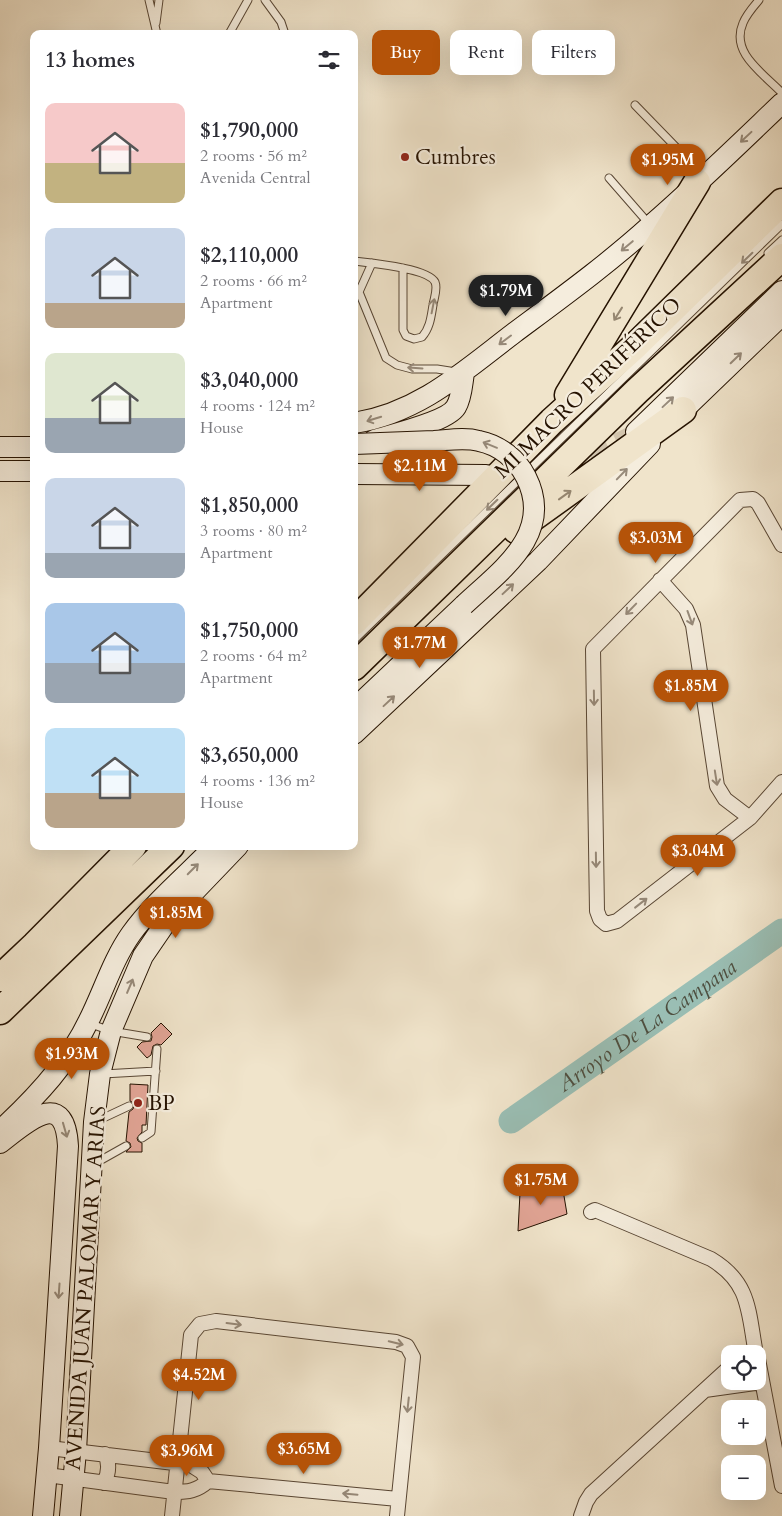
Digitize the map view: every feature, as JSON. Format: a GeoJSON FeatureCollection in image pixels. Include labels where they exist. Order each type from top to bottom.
{"type":"FeatureCollection","features":[{"type":"Feature","properties":{"kind":"highway"},"geometry":{"type":"LineString","coordinates":[[552,421],[658,233],[701,179]]}},
{"type":"Feature","properties":{"kind":"highway"},"geometry":{"type":"LineString","coordinates":[[358,618],[552,421],[636,345],[782,202]]}},
{"type":"Feature","properties":{"kind":"highway"},"geometry":{"type":"LineString","coordinates":[[358,663],[772,258]]}},
{"type":"Feature","properties":{"kind":"highway"},"geometry":{"type":"LineString","coordinates":[[426,595],[683,410]]}},
{"type":"Feature","properties":{"kind":"highway"},"geometry":{"type":"LineString","coordinates":[[0,978],[36,945],[129,850]]}},
{"type":"Feature","properties":{"kind":"highway"},"geometry":{"type":"LineString","coordinates":[[0,1011],[167,850]]}},
{"type":"Feature","properties":{"kind":"main road"},"geometry":{"type":"LineString","coordinates":[[701,179],[782,103]]}},
{"type":"Feature","properties":{"kind":"main road"},"geometry":{"type":"LineString","coordinates":[[358,422],[368,421],[404,408],[437,391],[464,373],[601,268],[658,233]]}},
{"type":"Feature","properties":{"kind":"main road"},"geometry":{"type":"LineString","coordinates":[[633,435],[782,292]]}},
{"type":"Feature","properties":{"kind":"main road"},"geometry":{"type":"LineString","coordinates":[[358,730],[538,561],[683,410],[782,315]]}},
{"type":"Feature","properties":{"kind":"main road"},"geometry":{"type":"LineString","coordinates":[[358,444],[442,418],[455,409],[461,394],[464,373]]}},
{"type":"Feature","properties":{"kind":"main road"},"geometry":{"type":"LineString","coordinates":[[358,445],[460,440],[480,441],[497,447],[505,452],[524,472],[533,499],[534,518],[528,536],[518,553],[358,705]]}},
{"type":"Feature","properties":{"kind":"main road"},"geometry":{"type":"LineString","coordinates":[[0,446],[30,447]]}},
{"type":"Feature","properties":{"kind":"main road"},"geometry":{"type":"LineString","coordinates":[[0,471],[30,471]]}},
{"type":"Feature","properties":{"kind":"main road"},"geometry":{"type":"LineString","coordinates":[[358,474],[486,475]]}},
{"type":"Feature","properties":{"kind":"main road"},"geometry":{"type":"LineString","coordinates":[[0,1131],[60,1067],[88,1023],[116,958],[132,933],[211,850]]}},
{"type":"Feature","properties":{"kind":"main road","name":"AVENIDA JUAN PALOMAR Y ARIAS"},"geometry":{"type":"LineString","coordinates":[[70,1516],[76,1451],[94,1122],[100,1074],[111,1031],[143,956],[170,918],[234,850]]}},
{"type":"Feature","properties":{"kind":"main road","name":"AVENIDA JUAN PALOMAR Y ARIAS"},"geometry":{"type":"LineString","coordinates":[[0,1143],[37,1116],[50,1113],[58,1116],[64,1122],[67,1134],[68,1146],[43,1516]]}},
{"type":"Feature","properties":{"kind":"street"},"geometry":{"type":"LineString","coordinates":[[782,545],[776,523],[758,503],[753,499],[740,500],[593,649],[597,911],[600,920],[606,924],[617,921],[750,818],[782,782]]}},
{"type":"Feature","properties":{"kind":"street"},"geometry":{"type":"LineString","coordinates":[[660,580],[686,608],[693,625],[717,786],[725,799],[750,818]]}},
{"type":"Feature","properties":{"kind":"street"},"geometry":{"type":"LineString","coordinates":[[591,1212],[595,1210],[711,1259],[723,1266],[745,1295],[751,1345]]}},
{"type":"Feature","properties":{"kind":"street"},"geometry":{"type":"LineString","coordinates":[[172,1516],[191,1335],[200,1324],[216,1321],[396,1342],[407,1346],[413,1357],[396,1516]]}},
{"type":"Feature","properties":{"kind":"street"},"geometry":{"type":"LineString","coordinates":[[581,1516],[591,1494],[721,1375]]}},
{"type":"Feature","properties":{"kind":"street"},"geometry":{"type":"LineString","coordinates":[[705,1390],[721,1388]]}},
{"type":"Feature","properties":{"kind":"street"},"geometry":{"type":"LineString","coordinates":[[764,1390],[782,1486]]}},
{"type":"Feature","properties":{"kind":"street"},"geometry":{"type":"LineString","coordinates":[[49,1448],[191,1465],[202,1472],[208,1481]]}},
{"type":"Feature","properties":{"kind":"street"},"geometry":{"type":"LineString","coordinates":[[104,1482],[109,1468],[105,1454]]}},
{"type":"Feature","properties":{"kind":"street"},"geometry":{"type":"LineString","coordinates":[[47,1475],[174,1492],[190,1492],[200,1488],[208,1481],[398,1499]]}},
{"type":"Feature","properties":{"kind":"lane"},"geometry":{"type":"LineString","coordinates":[[149,0],[156,30]]}},
{"type":"Feature","properties":{"kind":"lane"},"geometry":{"type":"LineString","coordinates":[[155,26],[159,0]]}},
{"type":"Feature","properties":{"kind":"lane"},"geometry":{"type":"LineString","coordinates":[[231,30],[248,0]]}},
{"type":"Feature","properties":{"kind":"lane"},"geometry":{"type":"LineString","coordinates":[[265,0],[281,22],[284,30]]}},
{"type":"Feature","properties":{"kind":"lane"},"geometry":{"type":"LineString","coordinates":[[759,0],[743,20],[739,42],[744,54],[782,93]]}},
{"type":"Feature","properties":{"kind":"lane"},"geometry":{"type":"LineString","coordinates":[[635,105],[701,179]]}},
{"type":"Feature","properties":{"kind":"lane"},"geometry":{"type":"LineString","coordinates":[[609,178],[658,233]]}},
{"type":"Feature","properties":{"kind":"lane","name":"MI MACRO PERIFÉRICO"},"geometry":{"type":"LineString","coordinates":[[358,636],[782,224]]}},
{"type":"Feature","properties":{"kind":"lane"},"geometry":{"type":"LineString","coordinates":[[772,258],[782,240]]}},
{"type":"Feature","properties":{"kind":"lane"},"geometry":{"type":"LineString","coordinates":[[358,261],[403,268],[429,274],[434,280],[436,288],[429,328],[422,337],[414,339],[406,336],[403,330],[403,268]]}},
{"type":"Feature","properties":{"kind":"lane"},"geometry":{"type":"LineString","coordinates":[[358,286],[372,263]]}},
{"type":"Feature","properties":{"kind":"lane"},"geometry":{"type":"LineString","coordinates":[[358,294],[386,358],[397,365],[412,369],[437,369],[464,373]]}},
{"type":"Feature","properties":{"kind":"lane","name":"MI MACRO PERIFÉRICO"},"geometry":{"type":"LineString","coordinates":[[523,487],[538,473]]}},
{"type":"Feature","properties":{"kind":"lane"},"geometry":{"type":"LineString","coordinates":[[0,987],[138,850]]}},
{"type":"Feature","properties":{"kind":"lane"},"geometry":{"type":"LineString","coordinates":[[88,1023],[111,1031],[147,1037]]}},
{"type":"Feature","properties":{"kind":"lane"},"geometry":{"type":"LineString","coordinates":[[142,1138],[151,1132],[151,1098],[156,1071],[157,1049]]}},
{"type":"Feature","properties":{"kind":"lane"},"geometry":{"type":"LineString","coordinates":[[100,1074],[156,1071]]}},
{"type":"Feature","properties":{"kind":"lane"},"geometry":{"type":"LineString","coordinates":[[94,1122],[129,1106]]}},
{"type":"Feature","properties":{"kind":"lane"},"geometry":{"type":"LineString","coordinates":[[92,1166],[126,1146]]}},
{"type":"Feature","properties":{"kind":"building","name":"BP"},"geometry":{"type":"Polygon","coordinates":[[[161,1023],[172,1034],[161,1045],[153,1046],[151,1055],[147,1058],[137,1047],[142,1042],[151,1041],[151,1033],[161,1023]]]}},
{"type":"Feature","properties":{"kind":"building","name":"BP"},"geometry":{"type":"Polygon","coordinates":[[[130,1084],[148,1085],[146,1125],[142,1125],[142,1132],[137,1138],[142,1143],[142,1152],[126,1152],[131,1147],[130,1143],[126,1141],[129,1112],[134,1106],[130,1101],[130,1084]]]}},
{"type":"Feature","properties":{"kind":"building"},"geometry":{"type":"Polygon","coordinates":[[[562,1184],[567,1214],[518,1231],[520,1193],[562,1184]]]}},
{"type":"Feature","properties":{"kind":"waterway","name":"Arroyo De La Campana"},"geometry":{"type":"LineString","coordinates":[[511,1121],[782,931]]}},
{"type":"Feature","properties":{"kind":"tunnel"},"geometry":{"type":"LineString","coordinates":[[562,466],[596,454],[632,436]]}},
{"type":"Feature","properties":{"kind":"place","name":"Cumbres"},"geometry":{"type":"Point","coordinates":[405,157]}},
{"type":"Feature","properties":{"kind":"place","name":"BP"},"geometry":{"type":"Point","coordinates":[138,1103]}}]}
